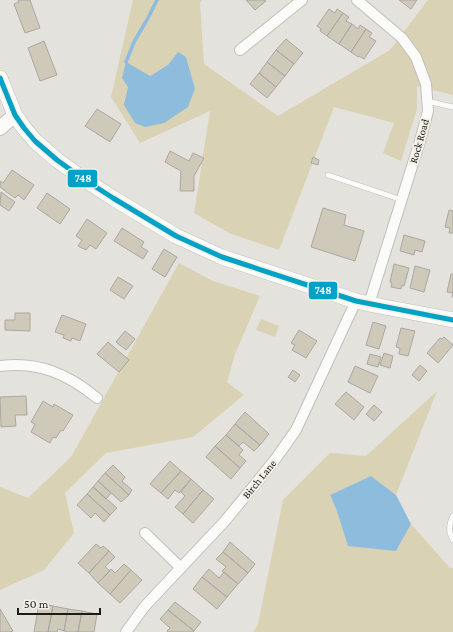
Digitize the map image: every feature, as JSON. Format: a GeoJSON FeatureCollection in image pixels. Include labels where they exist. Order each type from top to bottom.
{"type":"FeatureCollection","features":[{"type":"Feature","properties":{"kind":"main road"},"geometry":{"type":"LineString","coordinates":[[0,78],[15,115],[35,141],[57,160],[82,178],[176,236],[222,257],[362,302],[453,320]]}},
{"type":"Feature","properties":{"kind":"street"},"geometry":{"type":"LineString","coordinates":[[240,50],[302,0]]}},
{"type":"Feature","properties":{"kind":"street","name":"Rock Road"},"geometry":{"type":"LineString","coordinates":[[357,0],[402,38],[416,57],[426,84],[428,111],[402,200],[362,302]]}},
{"type":"Feature","properties":{"kind":"street"},"geometry":{"type":"LineString","coordinates":[[0,128],[15,115]]}},
{"type":"Feature","properties":{"kind":"street","name":"Birch Lane"},"geometry":{"type":"LineString","coordinates":[[126,632],[145,606],[225,520],[274,461],[296,430],[362,302]]}},
{"type":"Feature","properties":{"kind":"street"},"geometry":{"type":"LineString","coordinates":[[0,366],[24,365],[64,375],[97,398]]}},
{"type":"Feature","properties":{"kind":"street"},"geometry":{"type":"LineString","coordinates":[[145,534],[180,568]]}},
{"type":"Feature","properties":{"kind":"lane"},"geometry":{"type":"LineString","coordinates":[[427,101],[453,107]]}},
{"type":"Feature","properties":{"kind":"lane"},"geometry":{"type":"LineString","coordinates":[[328,176],[402,200]]}},
{"type":"Feature","properties":{"kind":"lane"},"geometry":{"type":"LineString","coordinates":[[453,516],[450,534],[453,540]]}},
{"type":"Feature","properties":{"kind":"shaded area"},"geometry":{"type":"Polygon","coordinates":[[[133,0],[202,0],[200,3],[204,64],[278,116],[390,50],[428,0],[453,0],[453,95],[417,86],[417,109],[401,161],[383,153],[394,123],[334,107],[279,250],[231,234],[194,213],[210,111],[140,143],[111,97],[133,0]]]}},
{"type":"Feature","properties":{"kind":"shaded area"},"geometry":{"type":"Polygon","coordinates":[[[179,263],[213,281],[260,296],[235,354],[227,382],[244,395],[193,437],[106,453],[65,493],[74,533],[44,570],[0,590],[0,487],[28,498],[71,457],[179,263]]]}},
{"type":"Feature","properties":{"kind":"shaded area"},"geometry":{"type":"Polygon","coordinates":[[[261,319],[279,326],[275,337],[256,330],[261,319]]]}},
{"type":"Feature","properties":{"kind":"shaded area"},"geometry":{"type":"Polygon","coordinates":[[[437,391],[396,495],[371,476],[330,495],[337,511],[396,551],[411,524],[450,568],[453,568],[453,632],[253,632],[258,624],[283,500],[330,453],[366,456],[437,391]]]}},
{"type":"Feature","properties":{"kind":"water"},"geometry":{"type":"Polygon","coordinates":[[[178,52],[186,57],[195,89],[188,107],[164,123],[145,127],[135,123],[124,105],[128,87],[122,78],[126,62],[150,76],[168,65],[178,52]]]}},
{"type":"Feature","properties":{"kind":"water"},"geometry":{"type":"Polygon","coordinates":[[[371,476],[396,495],[411,524],[396,551],[348,546],[337,511],[330,495],[371,476]]]}},
{"type":"Feature","properties":{"kind":"building"},"geometry":{"type":"Polygon","coordinates":[[[18,0],[30,0],[40,28],[25,33],[14,4],[19,2],[18,0]]]}},
{"type":"Feature","properties":{"kind":"building"},"geometry":{"type":"Polygon","coordinates":[[[246,0],[264,0],[266,1],[255,10],[246,0]]]}},
{"type":"Feature","properties":{"kind":"building"},"geometry":{"type":"Polygon","coordinates":[[[399,0],[417,0],[411,9],[399,0]]]}},
{"type":"Feature","properties":{"kind":"building"},"geometry":{"type":"Polygon","coordinates":[[[329,9],[335,13],[337,9],[343,13],[327,36],[320,31],[321,29],[317,26],[329,9]]]}},
{"type":"Feature","properties":{"kind":"building"},"geometry":{"type":"Polygon","coordinates":[[[343,13],[349,17],[346,21],[352,24],[339,44],[327,36],[343,13]]]}},
{"type":"Feature","properties":{"kind":"building"},"geometry":{"type":"Polygon","coordinates":[[[352,24],[358,29],[360,25],[366,29],[351,52],[339,44],[352,24]]]}},
{"type":"Feature","properties":{"kind":"building"},"geometry":{"type":"Polygon","coordinates":[[[366,29],[372,33],[369,37],[376,41],[364,59],[351,52],[366,29]]]}},
{"type":"Feature","properties":{"kind":"building"},"geometry":{"type":"Polygon","coordinates":[[[286,39],[303,53],[294,64],[276,50],[286,39]]]}},
{"type":"Feature","properties":{"kind":"building"},"geometry":{"type":"Polygon","coordinates":[[[44,41],[57,75],[40,81],[28,48],[44,41]]]}},
{"type":"Feature","properties":{"kind":"building"},"geometry":{"type":"Polygon","coordinates":[[[276,50],[294,64],[285,76],[267,62],[276,50]]]}},
{"type":"Feature","properties":{"kind":"building"},"geometry":{"type":"Polygon","coordinates":[[[267,62],[285,76],[276,87],[259,73],[267,62]]]}},
{"type":"Feature","properties":{"kind":"building"},"geometry":{"type":"Polygon","coordinates":[[[259,73],[276,87],[267,98],[250,84],[259,73]]]}},
{"type":"Feature","properties":{"kind":"building"},"geometry":{"type":"Polygon","coordinates":[[[97,109],[121,124],[110,142],[85,126],[97,109]]]}},
{"type":"Feature","properties":{"kind":"building"},"geometry":{"type":"Polygon","coordinates":[[[170,151],[189,161],[193,153],[204,158],[194,176],[194,191],[180,191],[181,171],[165,162],[170,151]]]}},
{"type":"Feature","properties":{"kind":"building"},"geometry":{"type":"Polygon","coordinates":[[[313,157],[319,160],[318,165],[311,163],[313,157]]]}},
{"type":"Feature","properties":{"kind":"building"},"geometry":{"type":"Polygon","coordinates":[[[12,170],[34,185],[24,200],[18,195],[15,198],[0,187],[0,181],[3,183],[12,170]]]}},
{"type":"Feature","properties":{"kind":"building"},"geometry":{"type":"Polygon","coordinates":[[[1,192],[15,202],[9,211],[0,205],[1,192]]]}},
{"type":"Feature","properties":{"kind":"building"},"geometry":{"type":"Polygon","coordinates":[[[47,193],[70,209],[60,224],[37,208],[47,193]]]}},
{"type":"Feature","properties":{"kind":"building"},"geometry":{"type":"Polygon","coordinates":[[[323,208],[346,215],[344,225],[364,231],[355,261],[311,247],[323,208]]]}},
{"type":"Feature","properties":{"kind":"building"},"geometry":{"type":"Polygon","coordinates":[[[449,210],[453,211],[453,233],[449,233],[450,228],[445,227],[449,210]]]}},
{"type":"Feature","properties":{"kind":"building"},"geometry":{"type":"Polygon","coordinates":[[[87,219],[107,233],[96,249],[90,245],[86,250],[78,246],[82,240],[76,236],[87,219]]]}},
{"type":"Feature","properties":{"kind":"building"},"geometry":{"type":"Polygon","coordinates":[[[122,228],[144,242],[141,247],[148,251],[143,259],[114,241],[122,228]]]}},
{"type":"Feature","properties":{"kind":"building"},"geometry":{"type":"Polygon","coordinates":[[[404,235],[425,241],[422,252],[415,250],[414,255],[400,251],[404,235]]]}},
{"type":"Feature","properties":{"kind":"building"},"geometry":{"type":"Polygon","coordinates":[[[164,249],[177,257],[165,277],[152,269],[164,249]]]}},
{"type":"Feature","properties":{"kind":"building"},"geometry":{"type":"Polygon","coordinates":[[[394,264],[409,268],[404,286],[402,285],[401,289],[391,287],[392,283],[390,282],[394,264]]]}},
{"type":"Feature","properties":{"kind":"building"},"geometry":{"type":"Polygon","coordinates":[[[415,266],[430,270],[424,292],[410,288],[415,266]]]}},
{"type":"Feature","properties":{"kind":"building"},"geometry":{"type":"Polygon","coordinates":[[[451,274],[453,274],[453,293],[447,292],[451,274]]]}},
{"type":"Feature","properties":{"kind":"building"},"geometry":{"type":"Polygon","coordinates":[[[118,277],[133,286],[124,299],[110,290],[118,277]]]}},
{"type":"Feature","properties":{"kind":"building"},"geometry":{"type":"Polygon","coordinates":[[[15,313],[30,313],[30,331],[5,330],[5,320],[15,320],[15,313]]]}},
{"type":"Feature","properties":{"kind":"building"},"geometry":{"type":"Polygon","coordinates":[[[62,315],[86,324],[80,341],[72,338],[71,341],[63,338],[64,335],[55,332],[62,315]]]}},
{"type":"Feature","properties":{"kind":"building"},"geometry":{"type":"Polygon","coordinates":[[[373,322],[386,326],[379,349],[366,345],[373,322]]]}},
{"type":"Feature","properties":{"kind":"building"},"geometry":{"type":"Polygon","coordinates":[[[401,328],[415,331],[408,356],[399,354],[400,348],[396,347],[401,328]]]}},
{"type":"Feature","properties":{"kind":"building"},"geometry":{"type":"Polygon","coordinates":[[[299,330],[317,341],[306,358],[292,350],[295,345],[291,343],[299,330]]]}},
{"type":"Feature","properties":{"kind":"building"},"geometry":{"type":"Polygon","coordinates":[[[125,331],[135,339],[126,350],[116,342],[125,331]]]}},
{"type":"Feature","properties":{"kind":"building"},"geometry":{"type":"Polygon","coordinates":[[[444,337],[453,345],[438,363],[427,353],[440,338],[442,339],[444,337]]]}},
{"type":"Feature","properties":{"kind":"building"},"geometry":{"type":"Polygon","coordinates":[[[108,342],[129,360],[119,372],[97,354],[108,342]]]}},
{"type":"Feature","properties":{"kind":"building"},"geometry":{"type":"Polygon","coordinates":[[[384,353],[393,356],[390,368],[380,365],[384,353]]]}},
{"type":"Feature","properties":{"kind":"building"},"geometry":{"type":"Polygon","coordinates":[[[370,354],[381,357],[378,367],[367,364],[370,354]]]}},
{"type":"Feature","properties":{"kind":"building"},"geometry":{"type":"Polygon","coordinates":[[[420,365],[427,371],[419,381],[412,375],[420,365]]]}},
{"type":"Feature","properties":{"kind":"building"},"geometry":{"type":"Polygon","coordinates":[[[355,366],[378,376],[370,393],[348,382],[355,366]]]}},
{"type":"Feature","properties":{"kind":"building"},"geometry":{"type":"Polygon","coordinates":[[[293,370],[300,375],[295,382],[288,377],[293,370]]]}},
{"type":"Feature","properties":{"kind":"building"},"geometry":{"type":"Polygon","coordinates":[[[346,392],[364,407],[354,420],[335,404],[346,392]]]}},
{"type":"Feature","properties":{"kind":"building"},"geometry":{"type":"Polygon","coordinates":[[[26,396],[27,415],[15,415],[16,426],[1,427],[0,397],[26,396]]]}},
{"type":"Feature","properties":{"kind":"building"},"geometry":{"type":"Polygon","coordinates":[[[43,401],[53,407],[54,404],[73,415],[63,431],[61,430],[56,438],[53,437],[50,443],[31,432],[35,424],[31,422],[43,401]]]}},
{"type":"Feature","properties":{"kind":"building"},"geometry":{"type":"Polygon","coordinates":[[[374,405],[382,412],[374,421],[366,414],[374,405]]]}},
{"type":"Feature","properties":{"kind":"building"},"geometry":{"type":"Polygon","coordinates":[[[245,412],[269,434],[260,445],[235,424],[245,412]]]}},
{"type":"Feature","properties":{"kind":"building"},"geometry":{"type":"Polygon","coordinates":[[[235,424],[260,445],[254,451],[243,442],[239,446],[226,435],[235,424]]]}},
{"type":"Feature","properties":{"kind":"building"},"geometry":{"type":"Polygon","coordinates":[[[226,435],[243,450],[239,455],[246,461],[240,468],[215,446],[226,435]]]}},
{"type":"Feature","properties":{"kind":"building"},"geometry":{"type":"Polygon","coordinates":[[[215,446],[240,468],[231,479],[206,457],[215,446]]]}},
{"type":"Feature","properties":{"kind":"building"},"geometry":{"type":"Polygon","coordinates":[[[170,461],[181,471],[161,493],[150,484],[170,461]]]}},
{"type":"Feature","properties":{"kind":"building"},"geometry":{"type":"Polygon","coordinates":[[[113,465],[125,477],[122,481],[132,490],[129,495],[105,473],[113,465]]]}},
{"type":"Feature","properties":{"kind":"building"},"geometry":{"type":"Polygon","coordinates":[[[181,471],[191,479],[179,493],[175,490],[168,499],[161,493],[181,471]]]}},
{"type":"Feature","properties":{"kind":"building"},"geometry":{"type":"Polygon","coordinates":[[[105,473],[129,495],[121,502],[98,481],[105,473]]]}},
{"type":"Feature","properties":{"kind":"building"},"geometry":{"type":"Polygon","coordinates":[[[191,479],[203,490],[183,514],[175,507],[185,496],[181,492],[191,479]]]}},
{"type":"Feature","properties":{"kind":"building"},"geometry":{"type":"Polygon","coordinates":[[[98,481],[111,493],[106,499],[93,487],[98,481]]]}},
{"type":"Feature","properties":{"kind":"building"},"geometry":{"type":"Polygon","coordinates":[[[93,487],[117,508],[110,515],[87,494],[93,487]]]}},
{"type":"Feature","properties":{"kind":"building"},"geometry":{"type":"Polygon","coordinates":[[[203,490],[214,499],[193,523],[183,514],[203,490]]]}},
{"type":"Feature","properties":{"kind":"building"},"geometry":{"type":"Polygon","coordinates":[[[87,494],[110,515],[104,522],[95,513],[91,518],[77,505],[87,494]]]}},
{"type":"Feature","properties":{"kind":"building"},"geometry":{"type":"Polygon","coordinates":[[[230,542],[255,564],[248,573],[223,552],[230,542]]]}},
{"type":"Feature","properties":{"kind":"building"},"geometry":{"type":"Polygon","coordinates":[[[96,544],[101,548],[103,546],[109,551],[89,573],[78,563],[96,544]]]}},
{"type":"Feature","properties":{"kind":"building"},"geometry":{"type":"Polygon","coordinates":[[[109,551],[115,557],[105,567],[110,571],[98,583],[89,573],[109,551]]]}},
{"type":"Feature","properties":{"kind":"building"},"geometry":{"type":"Polygon","coordinates":[[[223,552],[248,573],[238,584],[222,571],[226,567],[216,559],[223,552]]]}},
{"type":"Feature","properties":{"kind":"building"},"geometry":{"type":"Polygon","coordinates":[[[124,564],[131,570],[110,594],[98,583],[111,569],[115,573],[124,564]]]}},
{"type":"Feature","properties":{"kind":"building"},"geometry":{"type":"Polygon","coordinates":[[[209,569],[219,578],[224,572],[238,584],[227,597],[202,577],[209,569]]]}},
{"type":"Feature","properties":{"kind":"building"},"geometry":{"type":"Polygon","coordinates":[[[131,570],[142,580],[120,603],[110,594],[131,570]]]}},
{"type":"Feature","properties":{"kind":"building"},"geometry":{"type":"Polygon","coordinates":[[[202,577],[227,597],[217,609],[193,589],[202,577]]]}},
{"type":"Feature","properties":{"kind":"building"},"geometry":{"type":"Polygon","coordinates":[[[175,602],[201,622],[194,631],[168,610],[175,602]]]}},
{"type":"Feature","properties":{"kind":"building"},"geometry":{"type":"Polygon","coordinates":[[[39,603],[53,606],[48,632],[34,632],[39,603]]]}},
{"type":"Feature","properties":{"kind":"building"},"geometry":{"type":"Polygon","coordinates":[[[53,606],[68,609],[64,631],[58,629],[57,632],[48,632],[53,606]]]}},
{"type":"Feature","properties":{"kind":"building"},"geometry":{"type":"Polygon","coordinates":[[[0,609],[13,631],[0,632],[0,609]]]}},
{"type":"Feature","properties":{"kind":"building"},"geometry":{"type":"Polygon","coordinates":[[[68,609],[82,611],[78,632],[64,631],[68,609]]]}},
{"type":"Feature","properties":{"kind":"building"},"geometry":{"type":"Polygon","coordinates":[[[168,610],[194,631],[168,632],[167,631],[170,628],[160,619],[168,610]]]}},
{"type":"Feature","properties":{"kind":"building"},"geometry":{"type":"Polygon","coordinates":[[[82,611],[97,614],[94,632],[78,632],[82,611]]]}},
{"type":"Feature","properties":{"kind":"waterway"},"geometry":{"type":"LineString","coordinates":[[126,62],[134,42],[157,0]]}},
{"type":"Feature","properties":{"kind":"transit line","name":"748"},"geometry":{"type":"LineString","coordinates":[[0,78],[15,115],[35,141],[57,160],[82,178],[176,236],[222,257],[356,301],[453,320]]}}]}
